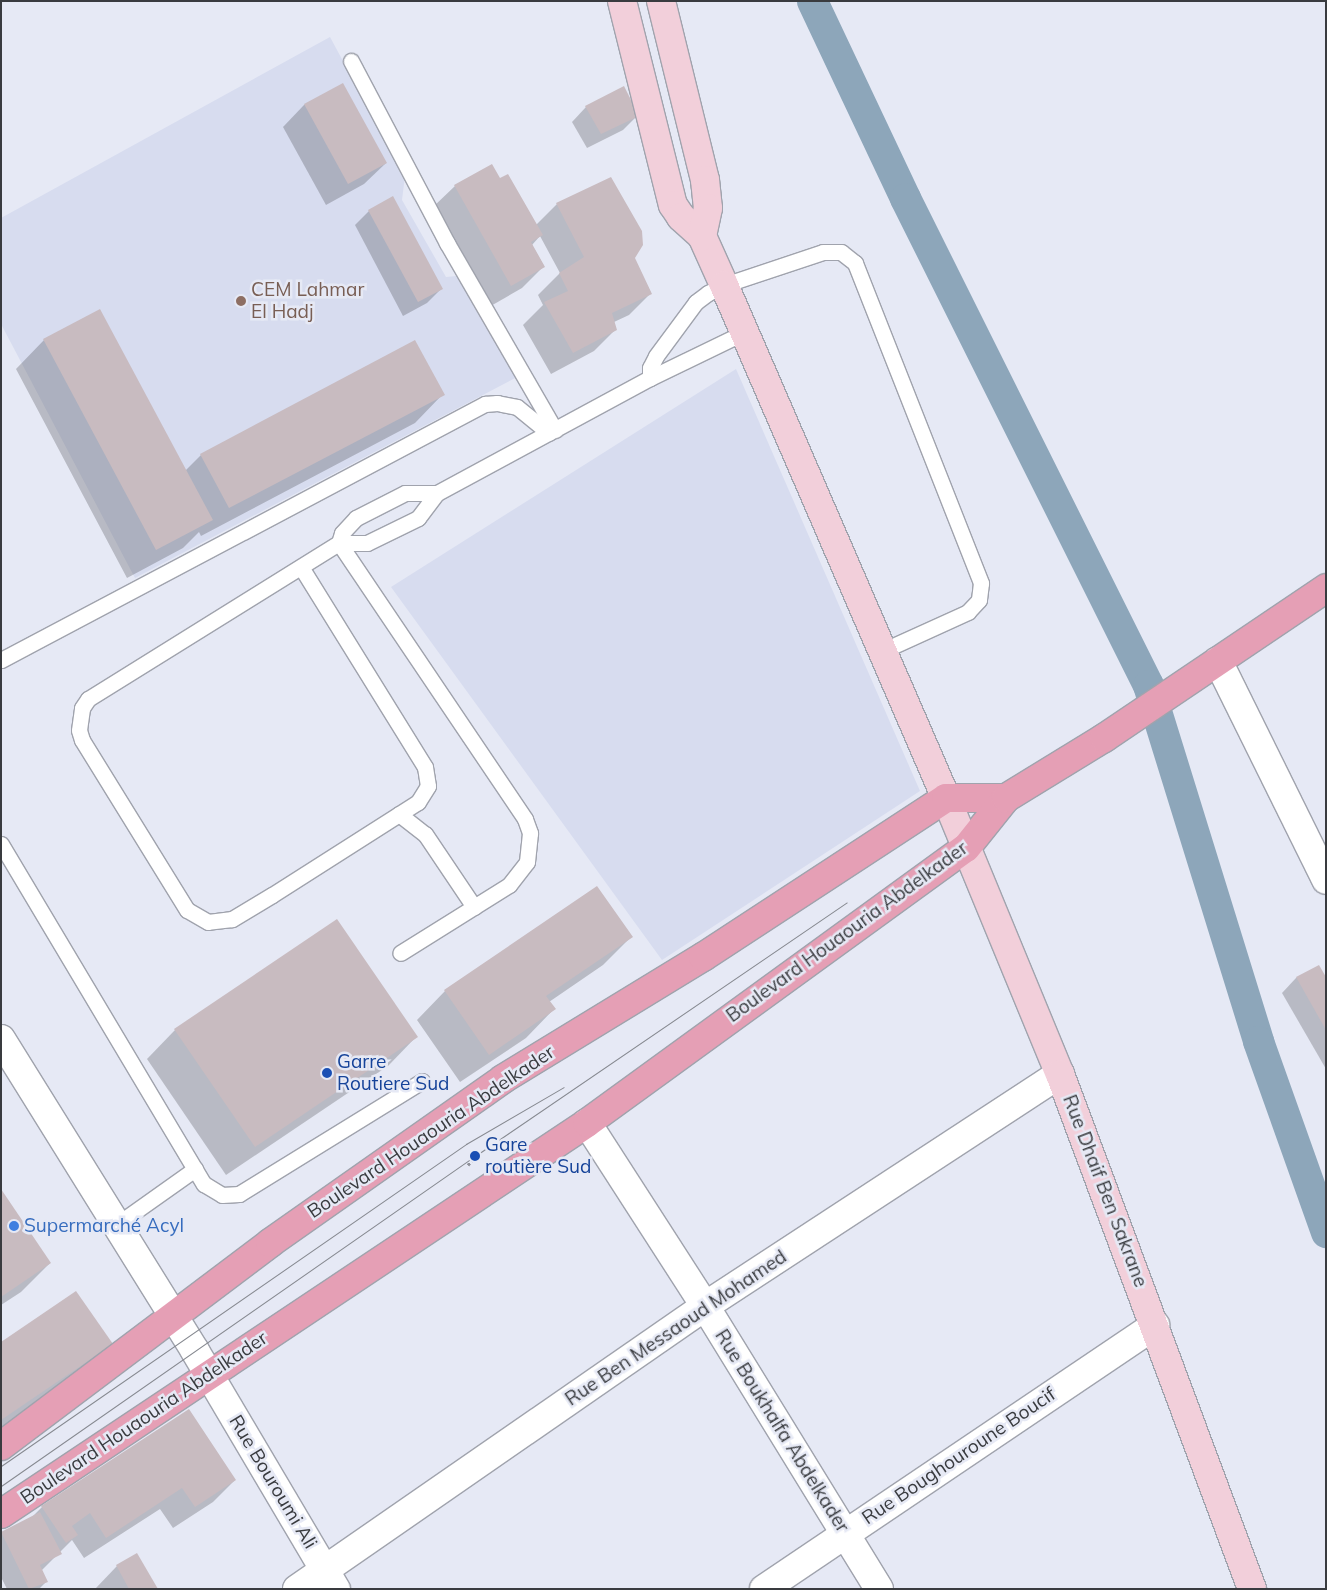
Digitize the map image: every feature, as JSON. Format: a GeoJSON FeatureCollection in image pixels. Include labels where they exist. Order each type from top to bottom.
{"type":"FeatureCollection","features":[{"type":"Feature","properties":{"kind":"main road"},"geometry":{"type":"LineString","coordinates":[[622,1],[668,192],[681,217],[702,236]]}},
{"type":"Feature","properties":{"kind":"main road"},"geometry":{"type":"LineString","coordinates":[[660,1],[705,180],[708,208],[702,236]]}},
{"type":"Feature","properties":{"kind":"main road","name":"Rue Dhaif Ben Sakrane"},"geometry":{"type":"LineString","coordinates":[[702,236],[746,332],[946,798],[1060,1074],[1252,1589]]}},
{"type":"Feature","properties":{"kind":"main road"},"geometry":{"type":"LineString","coordinates":[[946,798],[1006,798],[1104,738],[1326,588]]}},
{"type":"Feature","properties":{"kind":"main road","name":"Boulevard Houaouria Abdelkader"},"geometry":{"type":"LineString","coordinates":[[1,1446],[172,1315],[503,1079],[703,958],[946,798]]}},
{"type":"Feature","properties":{"kind":"main road","name":"Boulevard Houaouria Abdelkader"},"geometry":{"type":"LineString","coordinates":[[1,1514],[587,1123],[966,848],[1006,798]]}},
{"type":"Feature","properties":{"kind":"street"},"geometry":{"type":"LineString","coordinates":[[1218,661],[1326,880]]}},
{"type":"Feature","properties":{"kind":"street","name":"Rue Bouroumi Ali"},"geometry":{"type":"LineString","coordinates":[[5,1052],[172,1315],[331,1579]]}},
{"type":"Feature","properties":{"kind":"street","name":"Rue Ben Messaoud Mohamed"},"geometry":{"type":"LineString","coordinates":[[297,1589],[331,1579],[705,1306],[1060,1074]]}},
{"type":"Feature","properties":{"kind":"street","name":"Rue Boukhalfa Abdelkader"},"geometry":{"type":"LineString","coordinates":[[587,1123],[705,1306],[879,1589]]}},
{"type":"Feature","properties":{"kind":"street","name":"Rue Boughouroune Boucif"},"geometry":{"type":"LineString","coordinates":[[764,1589],[844,1533],[1155,1325]]}},
{"type":"Feature","properties":{"kind":"lane"},"geometry":{"type":"LineString","coordinates":[[352,61],[447,243],[552,431]]}},
{"type":"Feature","properties":{"kind":"lane"},"geometry":{"type":"LineString","coordinates":[[650,378],[652,361],[691,309],[708,293],[724,285],[823,252],[841,252],[855,263],[982,584],[979,600],[968,612],[882,651]]}},
{"type":"Feature","properties":{"kind":"lane"},"geometry":{"type":"LineString","coordinates":[[301,567],[425,767],[428,786],[424,795],[399,814],[232,920],[208,922],[187,910],[82,740],[79,719],[88,699],[339,543],[367,542],[418,518],[437,493],[650,378],[746,332]]}},
{"type":"Feature","properties":{"kind":"lane"},"geometry":{"type":"LineString","coordinates":[[1,660],[485,404],[497,402],[517,407],[552,431]]}},
{"type":"Feature","properties":{"kind":"lane"},"geometry":{"type":"LineString","coordinates":[[339,543],[345,529],[356,518],[405,493],[437,493]]}},
{"type":"Feature","properties":{"kind":"lane"},"geometry":{"type":"LineString","coordinates":[[339,543],[526,819],[531,848],[527,862],[509,885],[400,953]]}},
{"type":"Feature","properties":{"kind":"lane"},"geometry":{"type":"LineString","coordinates":[[399,814],[425,834],[474,907]]}},
{"type":"Feature","properties":{"kind":"lane"},"geometry":{"type":"LineString","coordinates":[[1,844],[204,1184],[222,1195],[239,1194],[422,1080]]}},
{"type":"Feature","properties":{"kind":"lane"},"geometry":{"type":"LineString","coordinates":[[116,1225],[196,1169]]}},
{"type":"Feature","properties":{"kind":"shaded area","name":"CEM Lahmar El Hadj"},"geometry":{"type":"Polygon","coordinates":[[[330,37],[405,176],[402,200],[446,277],[467,275],[519,376],[135,578],[1,324],[1,218],[330,37]]]}},
{"type":"Feature","properties":{"kind":"shaded area"},"geometry":{"type":"Polygon","coordinates":[[[736,369],[920,791],[662,960],[391,587],[736,369]]]}},
{"type":"Feature","properties":{"kind":"building"},"geometry":{"type":"Polygon","coordinates":[[[343,83],[387,163],[348,184],[304,104],[343,83]]]}},
{"type":"Feature","properties":{"kind":"building"},"geometry":{"type":"Polygon","coordinates":[[[624,86],[639,116],[601,134],[585,106],[624,86]]]}},
{"type":"Feature","properties":{"kind":"building"},"geometry":{"type":"Polygon","coordinates":[[[492,164],[500,178],[508,174],[543,235],[531,242],[545,267],[511,286],[454,185],[492,164]]]}},
{"type":"Feature","properties":{"kind":"building"},"geometry":{"type":"Polygon","coordinates":[[[611,177],[642,231],[643,245],[635,258],[652,294],[612,313],[617,330],[573,353],[544,302],[568,291],[559,273],[584,257],[556,203],[611,177]]]}},
{"type":"Feature","properties":{"kind":"building"},"geometry":{"type":"Polygon","coordinates":[[[393,196],[443,289],[418,302],[368,210],[393,196]]]}},
{"type":"Feature","properties":{"kind":"building"},"geometry":{"type":"Polygon","coordinates":[[[100,309],[213,520],[156,550],[43,339],[100,309]]]}},
{"type":"Feature","properties":{"kind":"building"},"geometry":{"type":"Polygon","coordinates":[[[415,340],[445,395],[229,508],[200,454],[415,340]]]}},
{"type":"Feature","properties":{"kind":"building"},"geometry":{"type":"Polygon","coordinates":[[[597,886],[633,937],[546,996],[556,1009],[489,1055],[444,990],[597,886]]]}},
{"type":"Feature","properties":{"kind":"building"},"geometry":{"type":"Polygon","coordinates":[[[337,919],[418,1037],[255,1147],[174,1029],[337,919]]]}},
{"type":"Feature","properties":{"kind":"building"},"geometry":{"type":"Polygon","coordinates":[[[1319,965],[1326,977],[1326,1030],[1296,977],[1319,965]]]}},
{"type":"Feature","properties":{"kind":"building","name":"Supermarché Acyl"},"geometry":{"type":"Polygon","coordinates":[[[1,1189],[51,1263],[1,1297],[1,1189]]]}},
{"type":"Feature","properties":{"kind":"building"},"geometry":{"type":"Polygon","coordinates":[[[76,1291],[113,1344],[1,1420],[1,1342],[76,1291]]]}},
{"type":"Feature","properties":{"kind":"building"},"geometry":{"type":"Polygon","coordinates":[[[189,1409],[236,1480],[195,1507],[182,1488],[106,1538],[90,1513],[72,1526],[78,1535],[66,1543],[41,1506],[189,1409]]]}},
{"type":"Feature","properties":{"kind":"building"},"geometry":{"type":"Polygon","coordinates":[[[40,1512],[62,1554],[40,1565],[48,1582],[29,1589],[1,1532],[40,1512]]]}},
{"type":"Feature","properties":{"kind":"building"},"geometry":{"type":"Polygon","coordinates":[[[137,1553],[158,1589],[129,1589],[116,1565],[137,1553]]]}},
{"type":"Feature","properties":{"kind":"waterway"},"geometry":{"type":"LineString","coordinates":[[812,1],[905,198],[1148,685],[1258,1041],[1326,1232]]}},
{"type":"Feature","properties":{"kind":"tram line"},"geometry":{"type":"LineString","coordinates":[[1,1486],[475,1156],[847,902]]}},
{"type":"Feature","properties":{"kind":"tram line"},"geometry":{"type":"LineString","coordinates":[[1,1466],[466,1144],[564,1087]]}},
{"type":"Feature","properties":{"kind":"place","name":"CEM Lahmar El Hadj"},"geometry":{"type":"Point","coordinates":[241,301]}},
{"type":"Feature","properties":{"kind":"place","name":"Garre Routiere Sud"},"geometry":{"type":"Point","coordinates":[327,1073]}},
{"type":"Feature","properties":{"kind":"place","name":"Gare routière Sud"},"geometry":{"type":"Point","coordinates":[475,1156]}},
{"type":"Feature","properties":{"kind":"place","name":"Supermarché Acyl"},"geometry":{"type":"Point","coordinates":[14,1226]}}]}
